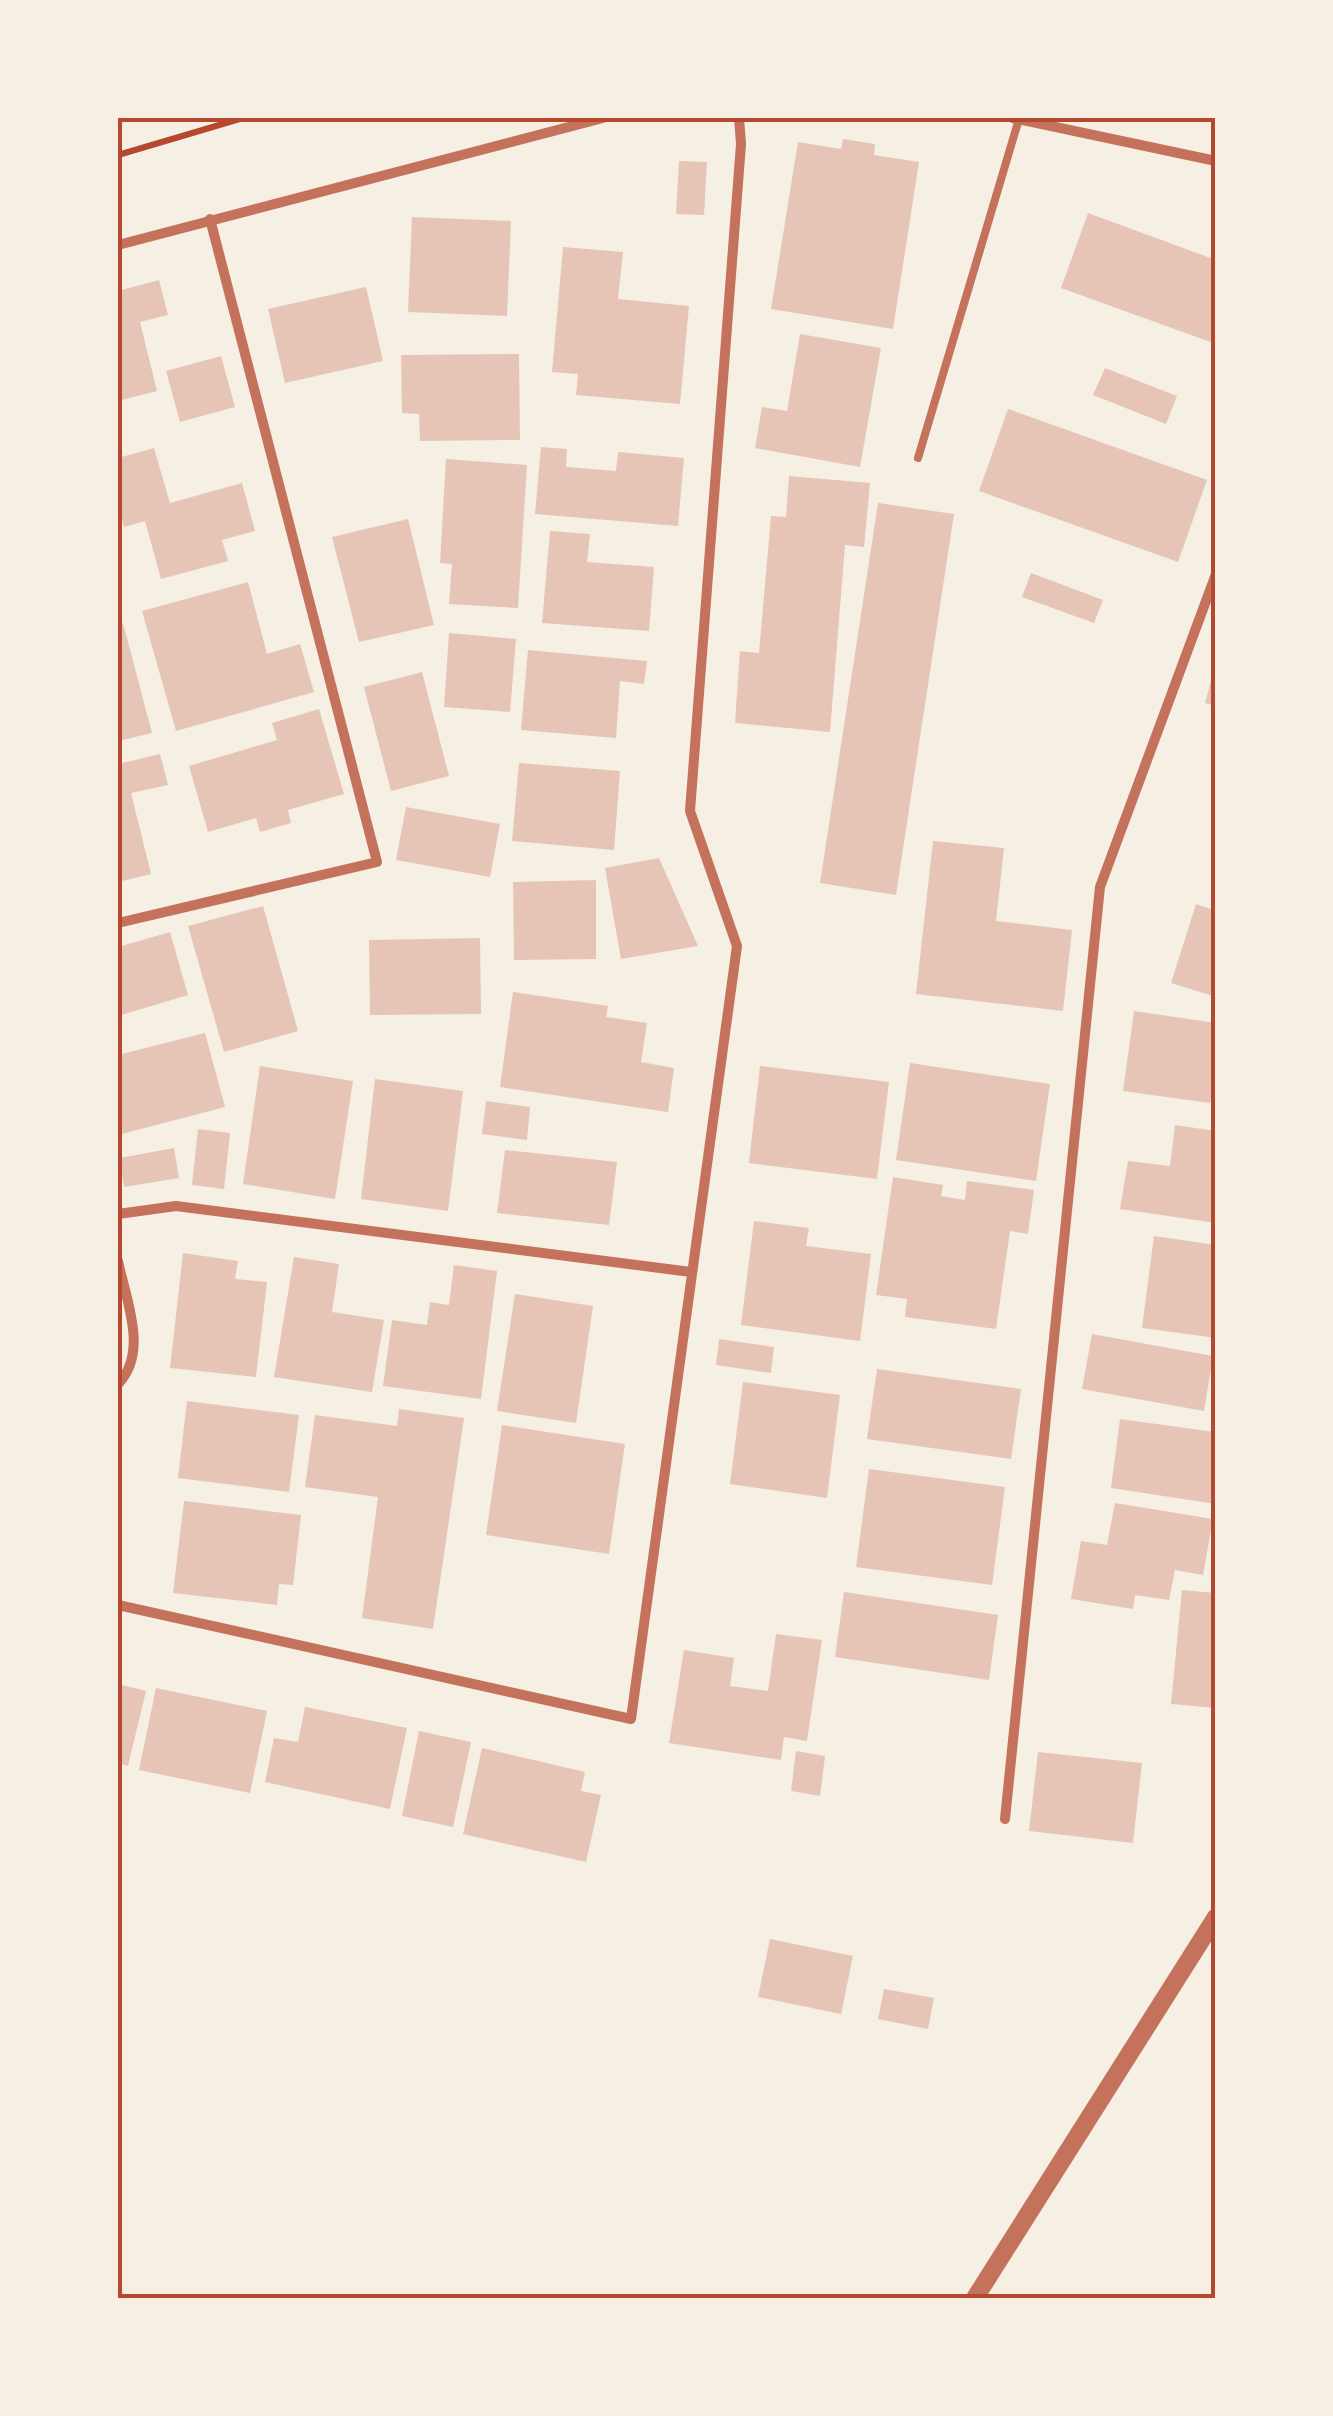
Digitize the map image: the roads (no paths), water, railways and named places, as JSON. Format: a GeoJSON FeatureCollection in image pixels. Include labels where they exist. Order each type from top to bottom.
{"type":"FeatureCollection","features":[{"type":"Feature","properties":{"kind":"street"},"geometry":{"type":"LineString","coordinates":[[118,245],[603,118]]}},
{"type":"Feature","properties":{"kind":"street"},"geometry":{"type":"LineString","coordinates":[[118,1605],[631,1719],[737,946],[690,811],[741,144],[739,118]]}},
{"type":"Feature","properties":{"kind":"street"},"geometry":{"type":"LineString","coordinates":[[1016,118],[1216,161]]}},
{"type":"Feature","properties":{"kind":"street"},"geometry":{"type":"LineString","coordinates":[[118,923],[377,862],[210,218]]}},
{"type":"Feature","properties":{"kind":"street"},"geometry":{"type":"LineString","coordinates":[[1006,1819],[1100,888],[1216,574]]}},
{"type":"Feature","properties":{"kind":"street"},"geometry":{"type":"LineString","coordinates":[[118,1214],[176,1206],[691,1272]]}},
{"type":"Feature","properties":{"kind":"street"},"geometry":{"type":"LineString","coordinates":[[118,1262],[135,1338],[127,1374],[118,1384]]}},
{"type":"Feature","properties":{"kind":"street"},"geometry":{"type":"LineString","coordinates":[[975,2298],[1062,2154],[1216,1918]]}},
{"type":"Feature","properties":{"kind":"lane"},"geometry":{"type":"LineString","coordinates":[[918,458],[1016,118]]}}]}
